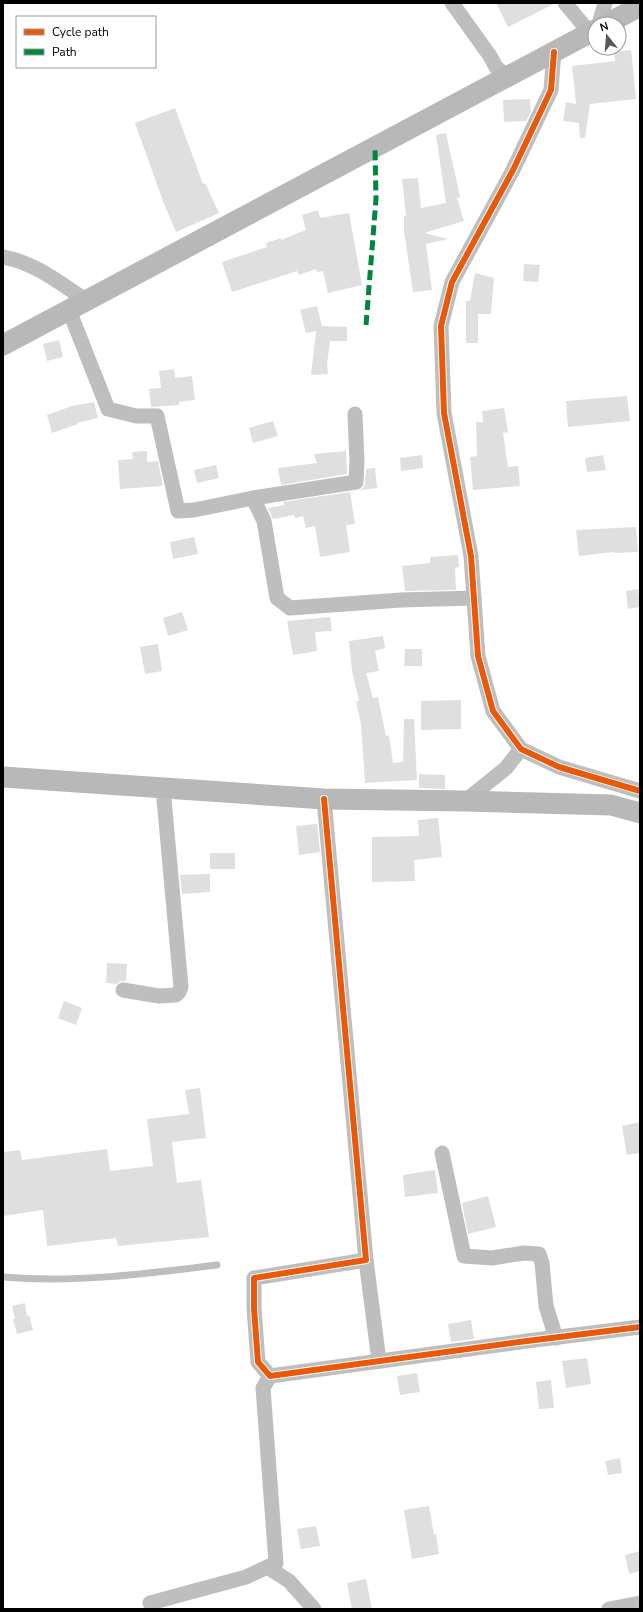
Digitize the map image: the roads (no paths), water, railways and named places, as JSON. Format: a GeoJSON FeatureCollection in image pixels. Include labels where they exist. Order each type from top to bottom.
{"type":"FeatureCollection","features":[{"type":"Feature","properties":{"kind":"main road"},"geometry":{"type":"LineString","coordinates":[[621,16],[640,6]]}},
{"type":"Feature","properties":{"kind":"main road"},"geometry":{"type":"LineString","coordinates":[[3,345],[587,34]]}},
{"type":"Feature","properties":{"kind":"main road"},"geometry":{"type":"LineString","coordinates":[[3,777],[324,799],[611,805],[640,813]]}},
{"type":"Feature","properties":{"kind":"street"},"geometry":{"type":"LineString","coordinates":[[452,3],[490,56],[496,67],[507,77]]}},
{"type":"Feature","properties":{"kind":"street"},"geometry":{"type":"LineString","coordinates":[[564,3],[587,20]]}},
{"type":"Feature","properties":{"kind":"street"},"geometry":{"type":"LineString","coordinates":[[601,16],[605,3]]}},
{"type":"Feature","properties":{"kind":"street"},"geometry":{"type":"LineString","coordinates":[[554,52],[551,90],[513,170],[452,282],[441,326],[444,412],[471,556],[478,656],[493,711],[521,749],[559,767],[640,791]]}},
{"type":"Feature","properties":{"kind":"street"},"geometry":{"type":"LineString","coordinates":[[3,257],[15,259],[45,273],[78,305],[108,409],[136,416],[157,416],[178,511],[194,510],[254,498],[356,482],[357,461],[355,414]]}},
{"type":"Feature","properties":{"kind":"street"},"geometry":{"type":"LineString","coordinates":[[254,498],[264,521],[277,598],[290,608],[401,600],[474,598]]}},
{"type":"Feature","properties":{"kind":"street"},"geometry":{"type":"LineString","coordinates":[[465,801],[506,768],[521,749]]}},
{"type":"Feature","properties":{"kind":"street"},"geometry":{"type":"LineString","coordinates":[[123,990],[158,996],[176,996],[181,987],[163,788]]}},
{"type":"Feature","properties":{"kind":"street"},"geometry":{"type":"LineString","coordinates":[[324,799],[366,1260],[379,1361]]}},
{"type":"Feature","properties":{"kind":"street"},"geometry":{"type":"LineString","coordinates":[[442,1153],[464,1256],[492,1258],[524,1253],[539,1254],[542,1263],[546,1306],[556,1338]]}},
{"type":"Feature","properties":{"kind":"street"},"geometry":{"type":"LineString","coordinates":[[270,1376],[258,1362],[254,1308],[254,1278],[366,1260]]}},
{"type":"Feature","properties":{"kind":"street"},"geometry":{"type":"LineString","coordinates":[[270,1376],[640,1327]]}},
{"type":"Feature","properties":{"kind":"street"},"geometry":{"type":"LineString","coordinates":[[150,1603],[246,1577],[276,1563],[263,1388],[270,1376]]}},
{"type":"Feature","properties":{"kind":"street"},"geometry":{"type":"LineString","coordinates":[[267,1568],[289,1581],[314,1609]]}},
{"type":"Feature","properties":{"kind":"street"},"geometry":{"type":"LineString","coordinates":[[609,1609],[640,1603]]}},
{"type":"Feature","properties":{"kind":"lane"},"geometry":{"type":"LineString","coordinates":[[3,1277],[38,1280],[133,1276],[216,1265]]}}]}
